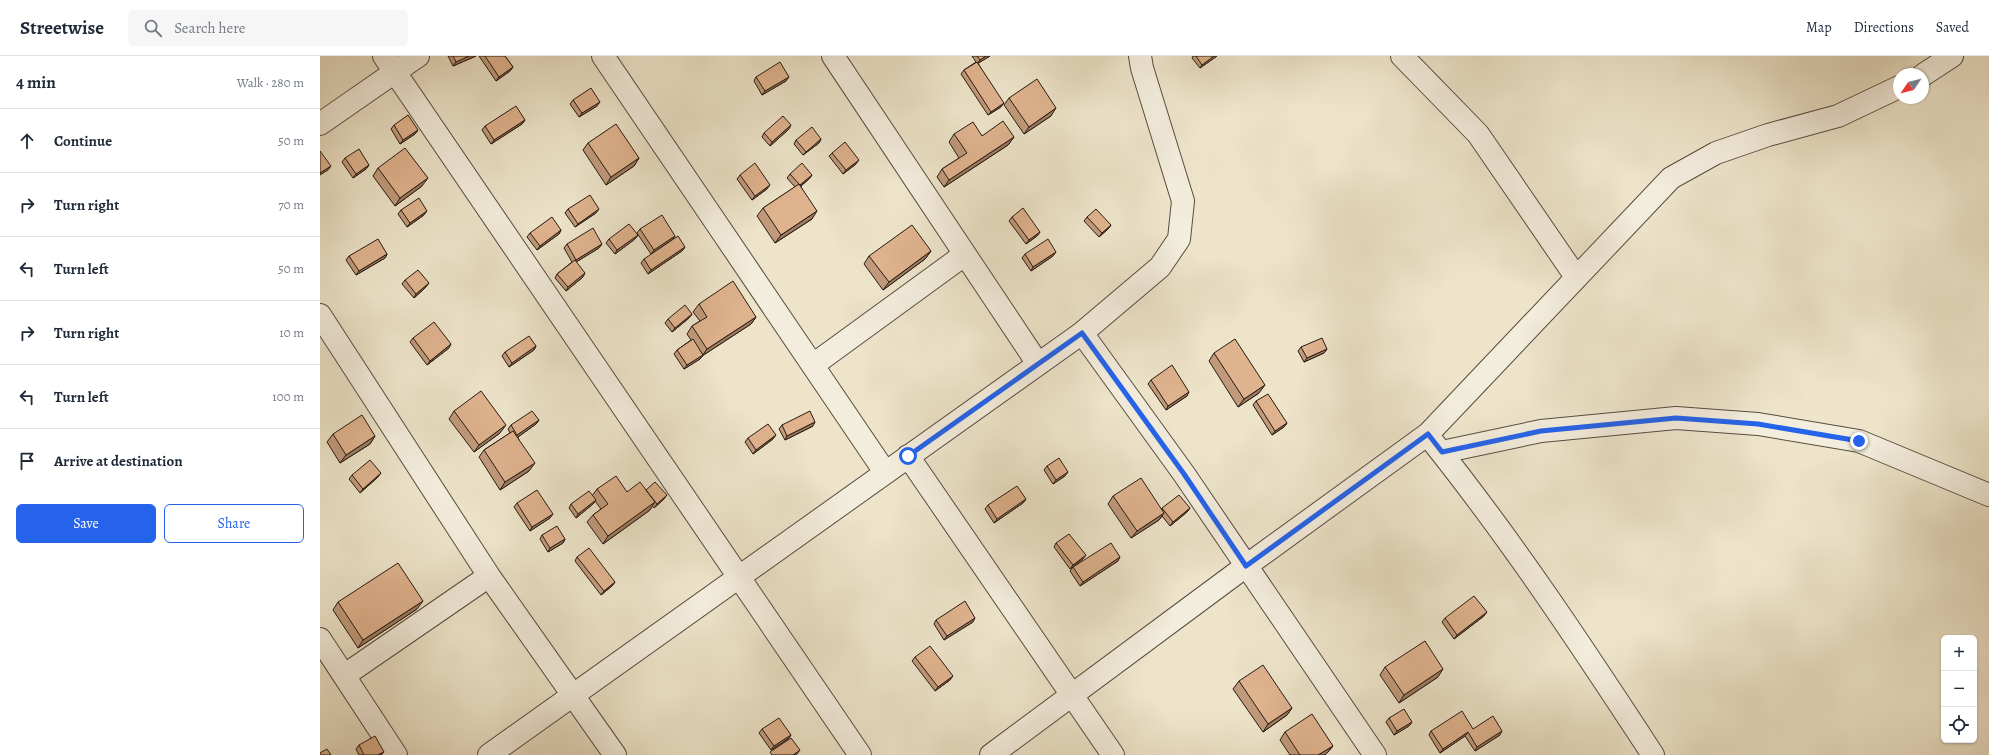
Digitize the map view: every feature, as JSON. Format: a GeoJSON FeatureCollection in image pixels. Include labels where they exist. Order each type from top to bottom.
{"type":"FeatureCollection","features":[{"type":"Feature","properties":{"kind":"street"},"geometry":{"type":"LineString","coordinates":[[320,124],[389,64],[418,56]]}},
{"type":"Feature","properties":{"kind":"street"},"geometry":{"type":"LineString","coordinates":[[603,56],[885,472]]}},
{"type":"Feature","properties":{"kind":"street"},"geometry":{"type":"LineString","coordinates":[[833,56],[964,255],[1038,364]]}},
{"type":"Feature","properties":{"kind":"street"},"geometry":{"type":"LineString","coordinates":[[489,755],[1082,333],[1160,267],[1179,239],[1183,201],[1142,68],[1140,56]]}},
{"type":"Feature","properties":{"kind":"street"},"geometry":{"type":"LineString","coordinates":[[1402,56],[1478,134],[1576,277]]}},
{"type":"Feature","properties":{"kind":"street"},"geometry":{"type":"LineString","coordinates":[[1929,71],[1952,56]]}},
{"type":"Feature","properties":{"kind":"street"},"geometry":{"type":"LineString","coordinates":[[389,64],[740,576],[860,755]]}},
{"type":"Feature","properties":{"kind":"street"},"geometry":{"type":"LineString","coordinates":[[991,755],[1246,566],[1428,434],[1671,178],[1716,153],[1768,135],[1838,116],[1893,90]]}},
{"type":"Feature","properties":{"kind":"street"},"geometry":{"type":"LineString","coordinates":[[813,365],[964,255]]}},
{"type":"Feature","properties":{"kind":"street"},"geometry":{"type":"LineString","coordinates":[[320,315],[489,576],[615,755]]}},
{"type":"Feature","properties":{"kind":"street"},"geometry":{"type":"LineString","coordinates":[[1082,333],[1184,474],[1314,663],[1375,755]]}},
{"type":"Feature","properties":{"kind":"street"},"geometry":{"type":"LineString","coordinates":[[1442,452],[1541,431],[1668,419],[1750,423],[1859,441],[1989,495]]}},
{"type":"Feature","properties":{"kind":"street"},"geometry":{"type":"LineString","coordinates":[[1428,434],[1493,519],[1559,613],[1653,755]]}},
{"type":"Feature","properties":{"kind":"street"},"geometry":{"type":"LineString","coordinates":[[908,456],[1113,755]]}},
{"type":"Feature","properties":{"kind":"street"},"geometry":{"type":"LineString","coordinates":[[345,675],[489,576]]}},
{"type":"Feature","properties":{"kind":"street"},"geometry":{"type":"LineString","coordinates":[[320,639],[396,755]]}},
{"type":"Feature","properties":{"kind":"building"},"geometry":{"type":"Polygon","coordinates":[[[453,56],[469,56],[456,62],[453,56]]]}},
{"type":"Feature","properties":{"kind":"building"},"geometry":{"type":"Polygon","coordinates":[[[485,56],[505,56],[513,67],[499,77],[485,56]]]}},
{"type":"Feature","properties":{"kind":"building"},"geometry":{"type":"Polygon","coordinates":[[[977,56],[986,56],[980,60],[977,56]]]}},
{"type":"Feature","properties":{"kind":"building"},"geometry":{"type":"Polygon","coordinates":[[[1196,56],[1214,56],[1202,65],[1196,56]]]}},
{"type":"Feature","properties":{"kind":"building"},"geometry":{"type":"Polygon","coordinates":[[[780,62],[789,77],[765,91],[756,77],[780,62]]]}},
{"type":"Feature","properties":{"kind":"building"},"geometry":{"type":"Polygon","coordinates":[[[977,62],[1004,103],[991,112],[964,70],[977,62]]]}},
{"type":"Feature","properties":{"kind":"building"},"geometry":{"type":"Polygon","coordinates":[[[1037,79],[1056,108],[1029,127],[1009,98],[1037,79]]]}},
{"type":"Feature","properties":{"kind":"building"},"geometry":{"type":"Polygon","coordinates":[[[591,88],[600,102],[582,113],[573,100],[591,88]]]}},
{"type":"Feature","properties":{"kind":"building"},"geometry":{"type":"Polygon","coordinates":[[[516,106],[525,120],[494,140],[485,126],[516,106]]]}},
{"type":"Feature","properties":{"kind":"building"},"geometry":{"type":"Polygon","coordinates":[[[408,115],[418,130],[403,140],[394,125],[408,115]]]}},
{"type":"Feature","properties":{"kind":"building"},"geometry":{"type":"Polygon","coordinates":[[[783,116],[791,125],[772,142],[764,133],[783,116]]]}},
{"type":"Feature","properties":{"kind":"building"},"geometry":{"type":"Polygon","coordinates":[[[1003,121],[1014,137],[949,180],[942,169],[967,153],[954,134],[973,122],[982,136],[1003,121]]]}},
{"type":"Feature","properties":{"kind":"building"},"geometry":{"type":"Polygon","coordinates":[[[616,124],[639,158],[611,177],[588,143],[616,124]]]}},
{"type":"Feature","properties":{"kind":"building"},"geometry":{"type":"Polygon","coordinates":[[[812,127],[821,139],[806,152],[796,140],[812,127]]]}},
{"type":"Feature","properties":{"kind":"building"},"geometry":{"type":"Polygon","coordinates":[[[845,142],[859,160],[846,170],[832,153],[845,142]]]}},
{"type":"Feature","properties":{"kind":"building"},"geometry":{"type":"Polygon","coordinates":[[[405,148],[428,178],[400,198],[378,168],[405,148]]]}},
{"type":"Feature","properties":{"kind":"building"},"geometry":{"type":"Polygon","coordinates":[[[359,149],[369,165],[356,174],[345,158],[359,149]]]}},
{"type":"Feature","properties":{"kind":"building"},"geometry":{"type":"Polygon","coordinates":[[[320,151],[331,166],[320,173],[320,151]]]}},
{"type":"Feature","properties":{"kind":"building"},"geometry":{"type":"Polygon","coordinates":[[[755,163],[770,185],[755,196],[740,175],[755,163]]]}},
{"type":"Feature","properties":{"kind":"building"},"geometry":{"type":"Polygon","coordinates":[[[802,163],[812,175],[800,185],[790,174],[802,163]]]}},
{"type":"Feature","properties":{"kind":"building"},"geometry":{"type":"Polygon","coordinates":[[[799,184],[817,211],[781,235],[763,208],[799,184]]]}},
{"type":"Feature","properties":{"kind":"building"},"geometry":{"type":"Polygon","coordinates":[[[590,195],[599,209],[578,224],[568,209],[590,195]]]}},
{"type":"Feature","properties":{"kind":"building"},"geometry":{"type":"Polygon","coordinates":[[[419,198],[427,211],[410,223],[401,210],[419,198]]]}},
{"type":"Feature","properties":{"kind":"building"},"geometry":{"type":"Polygon","coordinates":[[[1023,208],[1040,232],[1029,240],[1012,217],[1023,208]]]}},
{"type":"Feature","properties":{"kind":"building"},"geometry":{"type":"Polygon","coordinates":[[[1096,209],[1111,225],[1102,233],[1087,217],[1096,209]]]}},
{"type":"Feature","properties":{"kind":"building"},"geometry":{"type":"Polygon","coordinates":[[[662,215],[675,236],[654,250],[640,229],[662,215]]]}},
{"type":"Feature","properties":{"kind":"building"},"geometry":{"type":"Polygon","coordinates":[[[552,217],[561,230],[540,246],[530,233],[552,217]]]}},
{"type":"Feature","properties":{"kind":"building"},"geometry":{"type":"Polygon","coordinates":[[[629,224],[638,235],[617,250],[609,239],[629,224]]]}},
{"type":"Feature","properties":{"kind":"building"},"geometry":{"type":"Polygon","coordinates":[[[912,225],[931,251],[889,282],[869,256],[912,225]]]}},
{"type":"Feature","properties":{"kind":"building"},"geometry":{"type":"Polygon","coordinates":[[[593,228],[602,244],[576,260],[567,244],[593,228]]]}},
{"type":"Feature","properties":{"kind":"building"},"geometry":{"type":"Polygon","coordinates":[[[678,236],[685,247],[651,270],[644,259],[678,236]]]}},
{"type":"Feature","properties":{"kind":"building"},"geometry":{"type":"Polygon","coordinates":[[[378,239],[387,254],[359,271],[349,256],[378,239]]]}},
{"type":"Feature","properties":{"kind":"building"},"geometry":{"type":"Polygon","coordinates":[[[1048,239],[1056,252],[1033,267],[1025,254],[1048,239]]]}},
{"type":"Feature","properties":{"kind":"building"},"geometry":{"type":"Polygon","coordinates":[[[575,260],[585,273],[568,287],[557,274],[575,260]]]}},
{"type":"Feature","properties":{"kind":"building"},"geometry":{"type":"Polygon","coordinates":[[[418,270],[429,283],[416,294],[405,280],[418,270]]]}},
{"type":"Feature","properties":{"kind":"building"},"geometry":{"type":"Polygon","coordinates":[[[733,281],[756,317],[707,349],[692,326],[707,317],[699,304],[733,281]]]}},
{"type":"Feature","properties":{"kind":"building"},"geometry":{"type":"Polygon","coordinates":[[[685,305],[692,314],[675,328],[668,319],[685,305]]]}},
{"type":"Feature","properties":{"kind":"building"},"geometry":{"type":"Polygon","coordinates":[[[434,322],[451,344],[430,361],[413,338],[434,322]]]}},
{"type":"Feature","properties":{"kind":"building"},"geometry":{"type":"Polygon","coordinates":[[[529,336],[536,346],[512,363],[505,352],[529,336]]]}},
{"type":"Feature","properties":{"kind":"building"},"geometry":{"type":"Polygon","coordinates":[[[1322,338],[1327,349],[1307,358],[1301,347],[1322,338]]]}},
{"type":"Feature","properties":{"kind":"building"},"geometry":{"type":"Polygon","coordinates":[[[693,339],[703,355],[687,365],[677,350],[693,339]]]}},
{"type":"Feature","properties":{"kind":"building"},"geometry":{"type":"Polygon","coordinates":[[[1235,339],[1265,385],[1244,399],[1214,353],[1235,339]]]}},
{"type":"Feature","properties":{"kind":"building"},"geometry":{"type":"Polygon","coordinates":[[[1172,365],[1189,392],[1168,406],[1151,380],[1172,365]]]}},
{"type":"Feature","properties":{"kind":"building"},"geometry":{"type":"Polygon","coordinates":[[[481,391],[506,425],[479,445],[454,411],[481,391]]]}},
{"type":"Feature","properties":{"kind":"building"},"geometry":{"type":"Polygon","coordinates":[[[1268,394],[1287,423],[1275,431],[1256,401],[1268,394]]]}},
{"type":"Feature","properties":{"kind":"building"},"geometry":{"type":"Polygon","coordinates":[[[532,411],[539,420],[517,435],[511,425],[532,411]]]}},
{"type":"Feature","properties":{"kind":"building"},"geometry":{"type":"Polygon","coordinates":[[[810,411],[815,422],[787,436],[782,425],[810,411]]]}},
{"type":"Feature","properties":{"kind":"building"},"geometry":{"type":"Polygon","coordinates":[[[362,415],[375,436],[346,455],[333,434],[362,415]]]}},
{"type":"Feature","properties":{"kind":"building"},"geometry":{"type":"Polygon","coordinates":[[[768,424],[776,435],[756,450],[748,438],[768,424]]]}},
{"type":"Feature","properties":{"kind":"building"},"geometry":{"type":"Polygon","coordinates":[[[513,431],[535,463],[505,482],[484,450],[513,431]]]}},
{"type":"Feature","properties":{"kind":"building"},"geometry":{"type":"Polygon","coordinates":[[[1059,458],[1068,472],[1056,480],[1047,466],[1059,458]]]}},
{"type":"Feature","properties":{"kind":"building"},"geometry":{"type":"Polygon","coordinates":[[[370,460],[381,473],[363,489],[352,475],[370,460]]]}},
{"type":"Feature","properties":{"kind":"building"},"geometry":{"type":"Polygon","coordinates":[[[616,476],[627,492],[640,482],[655,502],[608,536],[593,515],[608,504],[597,489],[616,476]]]}},
{"type":"Feature","properties":{"kind":"building"},"geometry":{"type":"Polygon","coordinates":[[[1141,478],[1164,513],[1137,531],[1113,496],[1141,478]]]}},
{"type":"Feature","properties":{"kind":"building"},"geometry":{"type":"Polygon","coordinates":[[[655,482],[667,495],[657,504],[646,490],[655,482]]]}},
{"type":"Feature","properties":{"kind":"building"},"geometry":{"type":"Polygon","coordinates":[[[1017,486],[1026,499],[997,519],[988,505],[1017,486]]]}},
{"type":"Feature","properties":{"kind":"building"},"geometry":{"type":"Polygon","coordinates":[[[537,490],[553,514],[532,527],[517,503],[537,490]]]}},
{"type":"Feature","properties":{"kind":"building"},"geometry":{"type":"Polygon","coordinates":[[[589,491],[596,500],[578,514],[571,504],[589,491]]]}},
{"type":"Feature","properties":{"kind":"building"},"geometry":{"type":"Polygon","coordinates":[[[1179,495],[1190,508],[1173,522],[1162,508],[1179,495]]]}},
{"type":"Feature","properties":{"kind":"building"},"geometry":{"type":"Polygon","coordinates":[[[557,526],[565,539],[550,548],[542,535],[557,526]]]}},
{"type":"Feature","properties":{"kind":"building"},"geometry":{"type":"Polygon","coordinates":[[[1069,534],[1086,555],[1073,565],[1056,543],[1069,534]]]}},
{"type":"Feature","properties":{"kind":"building"},"geometry":{"type":"Polygon","coordinates":[[[1111,543],[1120,557],[1083,582],[1073,567],[1111,543]]]}},
{"type":"Feature","properties":{"kind":"building"},"geometry":{"type":"Polygon","coordinates":[[[589,548],[615,582],[604,591],[577,557],[589,548]]]}},
{"type":"Feature","properties":{"kind":"building"},"geometry":{"type":"Polygon","coordinates":[[[398,563],[423,601],[363,640],[338,602],[398,563]]]}},
{"type":"Feature","properties":{"kind":"building"},"geometry":{"type":"Polygon","coordinates":[[[1474,596],[1487,612],[1457,635],[1445,618],[1474,596]]]}},
{"type":"Feature","properties":{"kind":"building"},"geometry":{"type":"Polygon","coordinates":[[[965,601],[975,618],[947,636],[936,620],[965,601]]]}},
{"type":"Feature","properties":{"kind":"building"},"geometry":{"type":"Polygon","coordinates":[[[1425,641],[1443,669],[1404,695],[1385,667],[1425,641]]]}},
{"type":"Feature","properties":{"kind":"building"},"geometry":{"type":"Polygon","coordinates":[[[930,646],[953,676],[938,687],[915,657],[930,646]]]}},
{"type":"Feature","properties":{"kind":"building"},"geometry":{"type":"Polygon","coordinates":[[[1263,665],[1292,708],[1268,724],[1239,681],[1263,665]]]}},
{"type":"Feature","properties":{"kind":"building"},"geometry":{"type":"Polygon","coordinates":[[[1404,709],[1412,722],[1397,731],[1389,718],[1404,709]]]}},
{"type":"Feature","properties":{"kind":"building"},"geometry":{"type":"Polygon","coordinates":[[[1462,711],[1473,729],[1493,716],[1502,731],[1477,747],[1468,732],[1443,749],[1431,731],[1462,711]]]}},
{"type":"Feature","properties":{"kind":"building"},"geometry":{"type":"Polygon","coordinates":[[[1312,714],[1333,746],[1318,755],[1300,755],[1285,732],[1312,714]]]}},
{"type":"Feature","properties":{"kind":"building"},"geometry":{"type":"Polygon","coordinates":[[[779,718],[791,735],[774,746],[762,729],[779,718]]]}},
{"type":"Feature","properties":{"kind":"building"},"geometry":{"type":"Polygon","coordinates":[[[375,736],[384,752],[377,755],[364,755],[359,745],[375,736]]]}},
{"type":"Feature","properties":{"kind":"building"},"geometry":{"type":"Polygon","coordinates":[[[791,738],[800,750],[793,755],[772,755],[770,752],[791,738]]]}},
{"type":"Feature","properties":{"kind":"building"},"geometry":{"type":"Polygon","coordinates":[[[327,749],[331,755],[320,755],[320,753],[327,749]]]}},
{"type":"Feature","properties":{"kind":"route"},"geometry":{"type":"LineString","coordinates":[[908,456],[1082,333],[1184,474],[1246,566],[1428,434],[1442,452],[1541,431],[1676,418],[1758,424],[1859,441]]}}]}
